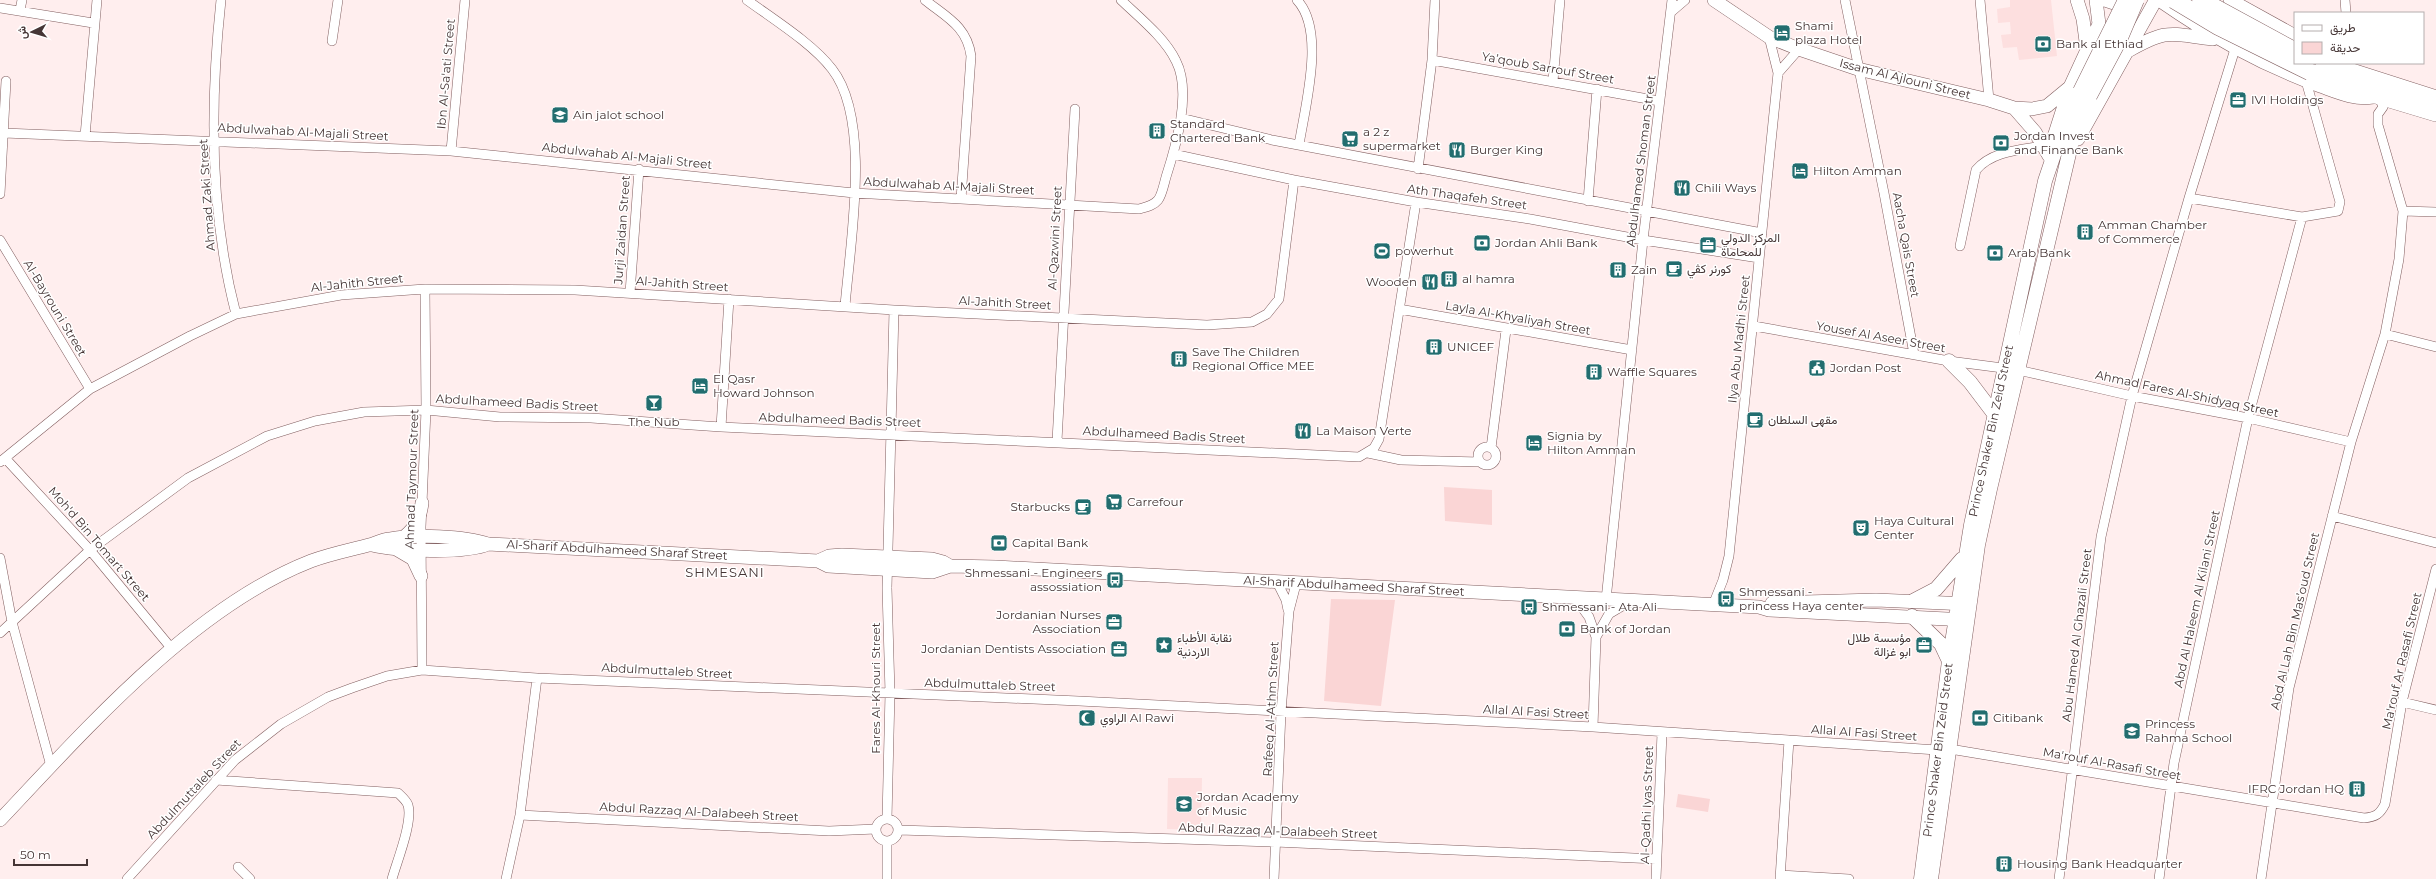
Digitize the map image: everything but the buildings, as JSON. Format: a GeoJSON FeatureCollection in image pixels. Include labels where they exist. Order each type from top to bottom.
{"type":"FeatureCollection","features":[{"type":"Feature","properties":{"kind":"highway"},"geometry":{"type":"LineString","coordinates":[[2174,0],[2218,27],[2294,63]]}},
{"type":"Feature","properties":{"kind":"highway"},"geometry":{"type":"LineString","coordinates":[[2201,0],[2294,50]]}},
{"type":"Feature","properties":{"kind":"highway"},"geometry":{"type":"LineString","coordinates":[[2296,64],[2313,72],[2379,96],[2436,113]]}},
{"type":"Feature","properties":{"kind":"highway"},"geometry":{"type":"LineString","coordinates":[[2313,72],[2359,75],[2436,99]]}},
{"type":"Feature","properties":{"kind":"main road","name":"Prince Shaker Bin Zeid Street"},"geometry":{"type":"LineString","coordinates":[[1921,879],[1943,750],[1964,603],[1990,489],[2045,181],[2066,119],[2125,0]]}},
{"type":"Feature","properties":{"kind":"main road","name":"Prince Shaker Bin Zeid Street"},"geometry":{"type":"LineString","coordinates":[[1964,603],[1965,555],[1995,415],[2011,369],[2077,127],[2080,91],[2120,40],[2136,0]]}},
{"type":"Feature","properties":{"kind":"main road"},"geometry":{"type":"LineString","coordinates":[[1949,361],[1970,382],[1995,415]]}},
{"type":"Feature","properties":{"kind":"main road"},"geometry":{"type":"LineString","coordinates":[[1913,601],[1936,589],[1954,572],[1965,555]]}},
{"type":"Feature","properties":{"kind":"main road"},"geometry":{"type":"LineString","coordinates":[[1912,616],[1941,644],[1949,661]]}},
{"type":"Feature","properties":{"kind":"main road","name":"Prince Shaker Bin Zeid Street"},"geometry":{"type":"LineString","coordinates":[[1932,879],[1949,661],[1961,620]]}},
{"type":"Feature","properties":{"kind":"street"},"geometry":{"type":"LineString","coordinates":[[20,10],[22,0]]}},
{"type":"Feature","properties":{"kind":"street"},"geometry":{"type":"LineString","coordinates":[[85,136],[97,0]]}},
{"type":"Feature","properties":{"kind":"street","name":"Ahmad Zaki Street"},"geometry":{"type":"LineString","coordinates":[[221,0],[215,140],[220,235],[227,278],[236,314]]}},
{"type":"Feature","properties":{"kind":"street"},"geometry":{"type":"LineString","coordinates":[[332,41],[338,0]]}},
{"type":"Feature","properties":{"kind":"street","name":"Ibn Al-Sa'ati Street"},"geometry":{"type":"LineString","coordinates":[[451,151],[465,0]]}},
{"type":"Feature","properties":{"kind":"street"},"geometry":{"type":"LineString","coordinates":[[747,0],[819,55],[832,68],[843,86],[854,123],[854,193],[845,306]]}},
{"type":"Feature","properties":{"kind":"street"},"geometry":{"type":"LineString","coordinates":[[925,0],[963,30],[969,42],[970,56],[960,199]]}},
{"type":"Feature","properties":{"kind":"street","name":"Abdulwahab Al-Majali Street"},"geometry":{"type":"LineString","coordinates":[[4,133],[215,140],[451,151],[639,169],[854,193],[1139,208],[1149,206],[1159,199],[1173,154],[1181,118],[1182,77],[1176,61],[1165,45],[1121,0]]}},
{"type":"Feature","properties":{"kind":"street"},"geometry":{"type":"LineString","coordinates":[[1297,0],[1309,17],[1312,43],[1299,145]]}},
{"type":"Feature","properties":{"kind":"street"},"geometry":{"type":"LineString","coordinates":[[1418,169],[1432,60],[1435,0]]}},
{"type":"Feature","properties":{"kind":"street"},"geometry":{"type":"LineString","coordinates":[[1553,82],[1560,0]]}},
{"type":"Feature","properties":{"kind":"street","name":"Abdulhamed Shoman Street"},"geometry":{"type":"LineString","coordinates":[[1606,600],[1643,240],[1672,0]]}},
{"type":"Feature","properties":{"kind":"street"},"geometry":{"type":"LineString","coordinates":[[1671,12],[1685,0]]}},
{"type":"Feature","properties":{"kind":"street","name":"Issam Al Ajlouni Street"},"geometry":{"type":"LineString","coordinates":[[1714,0],[1769,37],[1799,49],[1858,69],[1989,100],[2014,108],[2032,109],[2047,106],[2080,91]]}},
{"type":"Feature","properties":{"kind":"street","name":"Aacha Qais Street"},"geometry":{"type":"LineString","coordinates":[[1845,0],[1884,193],[1914,354]]}},
{"type":"Feature","properties":{"kind":"street"},"geometry":{"type":"LineString","coordinates":[[1980,0],[1989,100]]}},
{"type":"Feature","properties":{"kind":"street"},"geometry":{"type":"LineString","coordinates":[[2077,0],[2083,19],[2087,50]]}},
{"type":"Feature","properties":{"kind":"street"},"geometry":{"type":"LineString","coordinates":[[2096,0],[2099,24]]}},
{"type":"Feature","properties":{"kind":"street"},"geometry":{"type":"LineString","coordinates":[[2105,0],[2122,6],[2139,6],[2158,1],[2213,37],[2235,49],[2313,72],[2340,207],[2331,214],[2302,217],[2189,198]]}},
{"type":"Feature","properties":{"kind":"street"},"geometry":{"type":"LineString","coordinates":[[2206,0],[2201,8],[2201,13],[2213,37]]}},
{"type":"Feature","properties":{"kind":"street"},"geometry":{"type":"LineString","coordinates":[[2345,0],[2346,12]]}},
{"type":"Feature","properties":{"kind":"street"},"geometry":{"type":"LineString","coordinates":[[2064,174],[2077,139],[2158,1]]}},
{"type":"Feature","properties":{"kind":"street"},"geometry":{"type":"LineString","coordinates":[[2233,1],[2294,35]]}},
{"type":"Feature","properties":{"kind":"street"},"geometry":{"type":"LineString","coordinates":[[0,8],[94,23]]}},
{"type":"Feature","properties":{"kind":"street"},"geometry":{"type":"LineString","coordinates":[[2045,181],[2046,151],[2057,123],[2080,91],[2087,50],[2099,24],[2108,16],[2114,14],[2128,17],[2135,29],[2130,47]]}},
{"type":"Feature","properties":{"kind":"street"},"geometry":{"type":"LineString","coordinates":[[2130,47],[2160,34],[2173,33],[2213,37]]}},
{"type":"Feature","properties":{"kind":"street","name":"Ilya Abu Madhi Street"},"geometry":{"type":"LineString","coordinates":[[1713,604],[1723,580],[1729,556],[1754,326],[1759,258],[1778,72],[1769,37]]}},
{"type":"Feature","properties":{"kind":"street"},"geometry":{"type":"LineString","coordinates":[[1778,72],[1799,49]]}},
{"type":"Feature","properties":{"kind":"street","name":"Abu Hamed Al Ghazali Street"},"geometry":{"type":"LineString","coordinates":[[2059,879],[2101,537],[2132,396],[2189,198],[2235,49]]}},
{"type":"Feature","properties":{"kind":"street","name":"Ya’qoub Sarrouf Street"},"geometry":{"type":"LineString","coordinates":[[1432,60],[1659,100]]}},
{"type":"Feature","properties":{"kind":"street"},"geometry":{"type":"LineString","coordinates":[[2341,64],[2359,75]]}},
{"type":"Feature","properties":{"kind":"street"},"geometry":{"type":"LineString","coordinates":[[0,194],[6,81]]}},
{"type":"Feature","properties":{"kind":"street"},"geometry":{"type":"LineString","coordinates":[[1588,201],[1597,89]]}},
{"type":"Feature","properties":{"kind":"street"},"geometry":{"type":"LineString","coordinates":[[2379,96],[2383,107],[2378,114],[2380,137],[2403,211],[2436,212]]}},
{"type":"Feature","properties":{"kind":"street"},"geometry":{"type":"LineString","coordinates":[[2378,114],[2385,110],[2409,106]]}},
{"type":"Feature","properties":{"kind":"street","name":"Issam Al Ajlouni Street"},"geometry":{"type":"LineString","coordinates":[[2014,108],[2036,132],[2046,151]]}},
{"type":"Feature","properties":{"kind":"street","name":"Al-Qazwini Street"},"geometry":{"type":"LineString","coordinates":[[1057,441],[1062,318],[1074,109]]}},
{"type":"Feature","properties":{"kind":"street","name":"Ath Thaqafeh Street"},"geometry":{"type":"LineString","coordinates":[[1181,118],[1299,145],[1418,169],[1762,234]]}},
{"type":"Feature","properties":{"kind":"street"},"geometry":{"type":"LineString","coordinates":[[1960,246],[1976,170],[1983,162],[1998,155],[2046,151]]}},
{"type":"Feature","properties":{"kind":"street","name":"Ath Thaqafeh Street"},"geometry":{"type":"LineString","coordinates":[[1173,154],[1294,180],[1416,202],[1530,219],[1643,240],[1759,258]]}},
{"type":"Feature","properties":{"kind":"street","name":"Jurji Zaidan Street"},"geometry":{"type":"LineString","coordinates":[[630,293],[639,169]]}},
{"type":"Feature","properties":{"kind":"street","name":"Al-Jahith Street"},"geometry":{"type":"LineString","coordinates":[[3,460],[90,389],[142,360],[236,314],[326,297],[425,289],[517,289],[630,293],[894,310],[1207,325],[1248,323],[1261,318],[1279,299],[1294,180]]}},
{"type":"Feature","properties":{"kind":"street"},"geometry":{"type":"LineString","coordinates":[[1368,453],[1374,448],[1379,439],[1416,202]]}},
{"type":"Feature","properties":{"kind":"street","name":"Abd Al Lah Bin Mas’oud Street"},"geometry":{"type":"LineString","coordinates":[[2261,879],[2289,688],[2351,442],[2385,334],[2399,259],[2403,211]]}},
{"type":"Feature","properties":{"kind":"street","name":"Abd Al Haleem Al Kilani Street"},"geometry":{"type":"LineString","coordinates":[[2170,786],[2248,418],[2302,217]]}},
{"type":"Feature","properties":{"kind":"street","name":"Al-Bayrouni Street"},"geometry":{"type":"LineString","coordinates":[[0,240],[90,389]]}},
{"type":"Feature","properties":{"kind":"street","name":"Ahmad Taymour Street"},"geometry":{"type":"LineString","coordinates":[[422,670],[421,543],[426,410],[425,289]]}},
{"type":"Feature","properties":{"kind":"street"},"geometry":{"type":"LineString","coordinates":[[721,427],[729,299]]}},
{"type":"Feature","properties":{"kind":"street","name":"Layla Al-Khyaliyah Street"},"geometry":{"type":"LineString","coordinates":[[1399,309],[1506,330],[1632,350]]}},
{"type":"Feature","properties":{"kind":"street","name":"Fares Al-Khouri Street"},"geometry":{"type":"LineString","coordinates":[[887,819],[890,693],[888,564],[894,310]]}},
{"type":"Feature","properties":{"kind":"street","name":"Yousef Al Aseer Street"},"geometry":{"type":"LineString","coordinates":[[1754,326],[1949,361],[2011,369]]}},
{"type":"Feature","properties":{"kind":"street"},"geometry":{"type":"LineString","coordinates":[[1490,448],[1506,330]]}},
{"type":"Feature","properties":{"kind":"street"},"geometry":{"type":"LineString","coordinates":[[2385,334],[2436,347]]}},
{"type":"Feature","properties":{"kind":"street","name":"Ahmad Fares Al-Shidyaq Street"},"geometry":{"type":"LineString","coordinates":[[2011,369],[2132,396],[2248,418],[2351,442]]}},
{"type":"Feature","properties":{"kind":"street","name":"Abdulhameed Badis Street"},"geometry":{"type":"LineString","coordinates":[[0,633],[90,550],[188,478],[267,436],[315,421],[342,415],[392,410],[426,410],[500,417],[591,418],[721,427],[1057,441],[1349,458],[1368,453]]}},
{"type":"Feature","properties":{"kind":"street"},"geometry":{"type":"LineString","coordinates":[[1368,453],[1401,460],[1480,462],[1486,466],[1495,461],[1495,452],[1490,448],[1484,448],[1479,453],[1480,462]]}},
{"type":"Feature","properties":{"kind":"street","name":"Moh'd Bin Tomart Street"},"geometry":{"type":"LineString","coordinates":[[3,460],[90,550],[172,649]]}},
{"type":"Feature","properties":{"kind":"street"},"geometry":{"type":"LineString","coordinates":[[404,537],[414,528],[419,518],[422,503]]}},
{"type":"Feature","properties":{"kind":"street"},"geometry":{"type":"LineString","coordinates":[[2332,516],[2436,543]]}},
{"type":"Feature","properties":{"kind":"street","name":"Al-Sharif Abdulhameed Sharaf Street"},"geometry":{"type":"LineString","coordinates":[[0,820],[51,766],[172,649],[234,603],[285,573],[311,561],[371,545],[390,538],[404,537],[421,543],[471,550],[488,544],[818,561],[836,556],[888,564],[938,560],[950,566],[1296,584],[1455,590],[1629,602],[1713,604],[1759,607]]}},
{"type":"Feature","properties":{"kind":"street","name":"Al-Sharif Abdulhameed Sharaf Street"},"geometry":{"type":"LineString","coordinates":[[371,545],[394,548],[421,543]]}},
{"type":"Feature","properties":{"kind":"street"},"geometry":{"type":"LineString","coordinates":[[394,548],[413,560],[421,576]]}},
{"type":"Feature","properties":{"kind":"street"},"geometry":{"type":"LineString","coordinates":[[0,558],[12,622],[51,766]]}},
{"type":"Feature","properties":{"kind":"street","name":"Ma'rouf Ar Rasafi Street"},"geometry":{"type":"LineString","coordinates":[[2271,803],[2364,818],[2373,817],[2380,813],[2385,804],[2402,702],[2436,569]]}},
{"type":"Feature","properties":{"kind":"street","name":"Rafeeq Al-Athm Street"},"geometry":{"type":"LineString","coordinates":[[1277,582],[1286,600],[1289,611]]}},
{"type":"Feature","properties":{"kind":"street","name":"Rafeeq Al-Athm Street"},"geometry":{"type":"LineString","coordinates":[[1274,879],[1281,712],[1289,611],[1296,584]]}},
{"type":"Feature","properties":{"kind":"street"},"geometry":{"type":"LineString","coordinates":[[1576,599],[1589,617],[1596,637],[1593,727]]}},
{"type":"Feature","properties":{"kind":"street"},"geometry":{"type":"LineString","coordinates":[[1759,607],[1768,603],[1790,602],[1913,601],[1964,603]]}},
{"type":"Feature","properties":{"kind":"street"},"geometry":{"type":"LineString","coordinates":[[1596,637],[1609,614],[1629,602]]}},
{"type":"Feature","properties":{"kind":"street"},"geometry":{"type":"LineString","coordinates":[[1759,607],[1768,610],[1912,616],[1961,620]]}},
{"type":"Feature","properties":{"kind":"street","name":"Abdulmuttaleb Street"},"geometry":{"type":"LineString","coordinates":[[133,877],[216,780],[250,747],[308,708],[352,688],[387,676],[422,670],[537,678],[1281,712]]}},
{"type":"Feature","properties":{"kind":"street"},"geometry":{"type":"LineString","coordinates":[[506,879],[520,815],[537,678]]}},
{"type":"Feature","properties":{"kind":"street"},"geometry":{"type":"LineString","coordinates":[[2402,702],[2436,710]]}},
{"type":"Feature","properties":{"kind":"street","name":"Allal Al Fasi Street"},"geometry":{"type":"LineString","coordinates":[[1281,712],[1593,727],[1943,750]]}},
{"type":"Feature","properties":{"kind":"street","name":"Al-Qadhi Iyas Street"},"geometry":{"type":"LineString","coordinates":[[1656,879],[1662,732]]}},
{"type":"Feature","properties":{"kind":"street"},"geometry":{"type":"LineString","coordinates":[[1789,740],[1780,877],[1849,879]]}},
{"type":"Feature","properties":{"kind":"street","name":"Ma'rouf Al-Rasafi Street"},"geometry":{"type":"LineString","coordinates":[[1943,750],[2072,769],[2271,803]]}},
{"type":"Feature","properties":{"kind":"street"},"geometry":{"type":"LineString","coordinates":[[216,780],[398,793],[405,799],[408,812],[404,836],[392,879]]}},
{"type":"Feature","properties":{"kind":"street"},"geometry":{"type":"LineString","coordinates":[[2160,879],[2170,786]]}},
{"type":"Feature","properties":{"kind":"street","name":"Abdul Razzaq Al-Dalabeeh Street"},"geometry":{"type":"LineString","coordinates":[[520,815],[829,831],[876,829]]}},
{"type":"Feature","properties":{"kind":"street"},"geometry":{"type":"LineString","coordinates":[[887,819],[897,824],[899,830],[895,838],[888,842],[880,839],[876,829],[878,823],[887,819]]}},
{"type":"Feature","properties":{"kind":"street","name":"Abdul Razzaq Al-Dalabeeh Street"},"geometry":{"type":"LineString","coordinates":[[899,830],[1275,842],[1656,859]]}},
{"type":"Feature","properties":{"kind":"street"},"geometry":{"type":"LineString","coordinates":[[887,879],[888,842]]}},
{"type":"Feature","properties":{"kind":"street"},"geometry":{"type":"LineString","coordinates":[[238,867],[250,879]]}},
{"type":"Feature","properties":{"kind":"shaded area"},"geometry":{"type":"Polygon","coordinates":[[[2010,0],[2051,0],[2057,56],[2019,60],[2017,47],[2003,48],[2001,35],[2011,34],[2010,22],[1998,23],[1997,9],[2010,7],[2010,0]]]}},
{"type":"Feature","properties":{"kind":"shaded area","name":"Jordan Academy of Music"},"geometry":{"type":"Polygon","coordinates":[[[1168,778],[1202,778],[1201,830],[1167,829],[1168,778]]]}},
{"type":"Feature","properties":{"kind":"green space"},"geometry":{"type":"Polygon","coordinates":[[[1444,487],[1492,490],[1492,525],[1445,521],[1444,487]]]}},
{"type":"Feature","properties":{"kind":"green space"},"geometry":{"type":"Polygon","coordinates":[[[1331,599],[1395,600],[1381,706],[1324,701],[1331,599]]]}},
{"type":"Feature","properties":{"kind":"green space"},"geometry":{"type":"Polygon","coordinates":[[[1678,794],[1710,799],[1708,812],[1676,807],[1678,794]]]}},
{"type":"Feature","properties":{"kind":"place","name":"Shami plaza Hotel"},"geometry":{"type":"Point","coordinates":[1782,33]}},
{"type":"Feature","properties":{"kind":"place","name":"Bank al Ethiad"},"geometry":{"type":"Point","coordinates":[2043,44]}},
{"type":"Feature","properties":{"kind":"place","name":"IVI Holdings"},"geometry":{"type":"Point","coordinates":[2238,100]}},
{"type":"Feature","properties":{"kind":"place","name":"Ain jalot school"},"geometry":{"type":"Point","coordinates":[560,115]}},
{"type":"Feature","properties":{"kind":"place","name":"Standard Chartered Bank"},"geometry":{"type":"Point","coordinates":[1157,131]}},
{"type":"Feature","properties":{"kind":"place","name":"a 2 z supermarket"},"geometry":{"type":"Point","coordinates":[1350,139]}},
{"type":"Feature","properties":{"kind":"place","name":"Jordan Invest and Finance Bank"},"geometry":{"type":"Point","coordinates":[2001,143]}},
{"type":"Feature","properties":{"kind":"place","name":"Burger King"},"geometry":{"type":"Point","coordinates":[1457,150]}},
{"type":"Feature","properties":{"kind":"place","name":"Hilton Amman"},"geometry":{"type":"Point","coordinates":[1800,171]}},
{"type":"Feature","properties":{"kind":"place","name":"Chili Ways"},"geometry":{"type":"Point","coordinates":[1682,188]}},
{"type":"Feature","properties":{"kind":"place","name":"Amman Chamber of Commerce"},"geometry":{"type":"Point","coordinates":[2085,232]}},
{"type":"Feature","properties":{"kind":"place","name":"Jordan Ahli Bank"},"geometry":{"type":"Point","coordinates":[1482,243]}},
{"type":"Feature","properties":{"kind":"place","name":"المركز الدولي للمحاماة"},"geometry":{"type":"Point","coordinates":[1708,245]}},
{"type":"Feature","properties":{"kind":"place","name":"powerhut"},"geometry":{"type":"Point","coordinates":[1382,251]}},
{"type":"Feature","properties":{"kind":"place","name":"Arab Bank"},"geometry":{"type":"Point","coordinates":[1995,253]}},
{"type":"Feature","properties":{"kind":"place","name":"كورنر كڤي"},"geometry":{"type":"Point","coordinates":[1674,269]}},
{"type":"Feature","properties":{"kind":"place","name":"Zain"},"geometry":{"type":"Point","coordinates":[1618,270]}},
{"type":"Feature","properties":{"kind":"place","name":"al hamra"},"geometry":{"type":"Point","coordinates":[1449,279]}},
{"type":"Feature","properties":{"kind":"place","name":"Wooden"},"geometry":{"type":"Point","coordinates":[1430,282]}},
{"type":"Feature","properties":{"kind":"place","name":"UNICEF"},"geometry":{"type":"Point","coordinates":[1434,347]}},
{"type":"Feature","properties":{"kind":"place","name":"Save The Children Regional Office MEE"},"geometry":{"type":"Point","coordinates":[1179,359]}},
{"type":"Feature","properties":{"kind":"place","name":"Jordan Post"},"geometry":{"type":"Point","coordinates":[1817,368]}},
{"type":"Feature","properties":{"kind":"place","name":"Waffle Squares"},"geometry":{"type":"Point","coordinates":[1594,372]}},
{"type":"Feature","properties":{"kind":"place","name":"El Qasr Howard Johnson"},"geometry":{"type":"Point","coordinates":[700,386]}},
{"type":"Feature","properties":{"kind":"place","name":"The Nub"},"geometry":{"type":"Point","coordinates":[654,403]}},
{"type":"Feature","properties":{"kind":"place","name":"مقهى السلطان"},"geometry":{"type":"Point","coordinates":[1755,420]}},
{"type":"Feature","properties":{"kind":"place","name":"La Maison Verte"},"geometry":{"type":"Point","coordinates":[1303,431]}},
{"type":"Feature","properties":{"kind":"place","name":"Signia by Hilton Amman"},"geometry":{"type":"Point","coordinates":[1534,443]}},
{"type":"Feature","properties":{"kind":"place","name":"Carrefour"},"geometry":{"type":"Point","coordinates":[1114,502]}},
{"type":"Feature","properties":{"kind":"place","name":"Starbucks"},"geometry":{"type":"Point","coordinates":[1083,507]}},
{"type":"Feature","properties":{"kind":"place","name":"Haya Cultural Center"},"geometry":{"type":"Point","coordinates":[1861,528]}},
{"type":"Feature","properties":{"kind":"place","name":"Capital Bank"},"geometry":{"type":"Point","coordinates":[999,543]}},
{"type":"Feature","properties":{"kind":"place","name":"Shmessani - Engineers assossiation"},"geometry":{"type":"Point","coordinates":[1115,580]}},
{"type":"Feature","properties":{"kind":"place","name":"Shmessani - princess Haya center"},"geometry":{"type":"Point","coordinates":[1726,599]}},
{"type":"Feature","properties":{"kind":"place","name":"Shmessani - Ata Ali"},"geometry":{"type":"Point","coordinates":[1529,607]}},
{"type":"Feature","properties":{"kind":"place","name":"Jordanian Nurses Association"},"geometry":{"type":"Point","coordinates":[1114,622]}},
{"type":"Feature","properties":{"kind":"place","name":"Bank of Jordan"},"geometry":{"type":"Point","coordinates":[1567,629]}},
{"type":"Feature","properties":{"kind":"place","name":"نقابة الأطباء الاردنية"},"geometry":{"type":"Point","coordinates":[1164,645]}},
{"type":"Feature","properties":{"kind":"place","name":"مؤسسة طلال ابو غزالة"},"geometry":{"type":"Point","coordinates":[1924,645]}},
{"type":"Feature","properties":{"kind":"place","name":"Jordanian Dentists Association"},"geometry":{"type":"Point","coordinates":[1119,649]}},
{"type":"Feature","properties":{"kind":"place","name":"الراوي Al Rawi"},"geometry":{"type":"Point","coordinates":[1087,718]}},
{"type":"Feature","properties":{"kind":"place","name":"Citibank"},"geometry":{"type":"Point","coordinates":[1980,718]}},
{"type":"Feature","properties":{"kind":"place","name":"Princess Rahma School"},"geometry":{"type":"Point","coordinates":[2132,731]}},
{"type":"Feature","properties":{"kind":"place","name":"IFRC Jordan HQ"},"geometry":{"type":"Point","coordinates":[2357,789]}},
{"type":"Feature","properties":{"kind":"place","name":"Jordan Academy of Music"},"geometry":{"type":"Point","coordinates":[1184,804]}},
{"type":"Feature","properties":{"kind":"place","name":"Housing Bank Headquarter"},"geometry":{"type":"Point","coordinates":[2004,864]}},
{"type":"Feature","properties":{"kind":"district","name":"SHMESANI"},"geometry":{"type":"Point","coordinates":[725,572]}}]}
